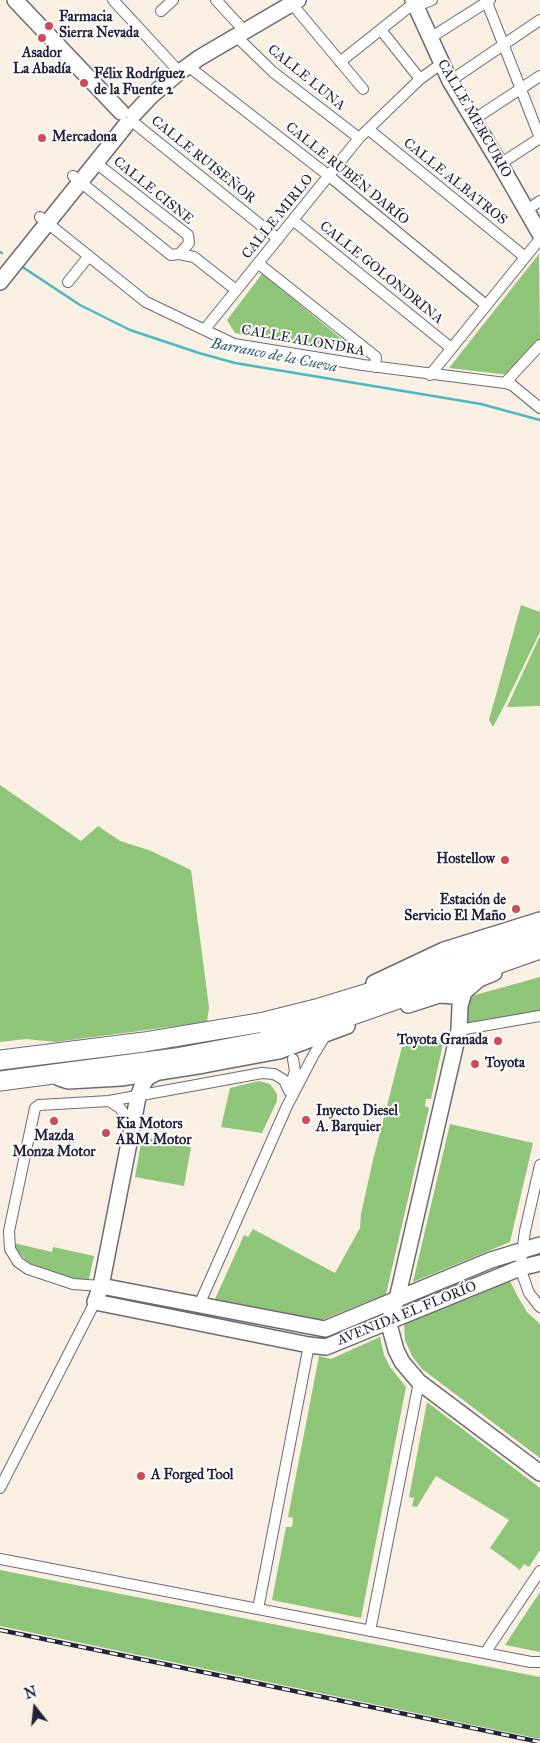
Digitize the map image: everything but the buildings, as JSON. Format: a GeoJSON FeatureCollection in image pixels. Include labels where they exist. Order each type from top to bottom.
{"type":"FeatureCollection","features":[{"type":"Feature","properties":{"kind":"highway"},"geometry":{"type":"LineString","coordinates":[[465,972],[540,935]]}},
{"type":"Feature","properties":{"kind":"highway"},"geometry":{"type":"LineString","coordinates":[[0,1081],[176,1058],[262,1042],[338,1020],[435,982],[540,949]]}},
{"type":"Feature","properties":{"kind":"highway"},"geometry":{"type":"LineString","coordinates":[[0,1060],[214,1031],[264,1022],[388,988],[435,982]]}},
{"type":"Feature","properties":{"kind":"street"},"geometry":{"type":"LineString","coordinates":[[15,0],[127,116]]}},
{"type":"Feature","properties":{"kind":"street","name":"CALLE RUBÉN DARÍO"},"geometry":{"type":"LineString","coordinates":[[112,0],[181,66],[329,176],[486,306]]}},
{"type":"Feature","properties":{"kind":"street"},"geometry":{"type":"LineString","coordinates":[[161,12],[174,0]]}},
{"type":"Feature","properties":{"kind":"street","name":"CALLE LUNA"},"geometry":{"type":"LineString","coordinates":[[216,0],[238,32],[273,72],[359,138]]}},
{"type":"Feature","properties":{"kind":"street"},"geometry":{"type":"LineString","coordinates":[[340,62],[415,3],[432,0]]}},
{"type":"Feature","properties":{"kind":"street"},"geometry":{"type":"LineString","coordinates":[[0,282],[19,248],[44,220],[127,116],[151,96],[181,66],[291,1],[363,89]]}},
{"type":"Feature","properties":{"kind":"street"},"geometry":{"type":"LineString","coordinates":[[430,38],[487,1],[540,138],[500,164]]}},
{"type":"Feature","properties":{"kind":"street","name":"CALLE MERCURIO"},"geometry":{"type":"LineString","coordinates":[[415,3],[450,82],[540,234]]}},
{"type":"Feature","properties":{"kind":"street"},"geometry":{"type":"LineString","coordinates":[[450,82],[540,20]]}},
{"type":"Feature","properties":{"kind":"street"},"geometry":{"type":"LineString","coordinates":[[380,30],[420,79]]}},
{"type":"Feature","properties":{"kind":"street","name":"CALLE MIRLO"},"geometry":{"type":"LineString","coordinates":[[205,329],[359,138],[420,79],[441,64]]}},
{"type":"Feature","properties":{"kind":"street"},"geometry":{"type":"LineString","coordinates":[[473,120],[540,76]]}},
{"type":"Feature","properties":{"kind":"street"},"geometry":{"type":"LineString","coordinates":[[77,179],[96,163],[127,116]]}},
{"type":"Feature","properties":{"kind":"street","name":"CALLE RUISEÑOR"},"geometry":{"type":"LineString","coordinates":[[127,116],[278,239]]}},
{"type":"Feature","properties":{"kind":"street","name":"CALLE ALBATROS"},"geometry":{"type":"LineString","coordinates":[[368,129],[525,257]]}},
{"type":"Feature","properties":{"kind":"street","name":"CALLE CISNE"},"geometry":{"type":"LineString","coordinates":[[96,163],[188,235],[194,256],[236,290]]}},
{"type":"Feature","properties":{"kind":"street"},"geometry":{"type":"LineString","coordinates":[[77,179],[171,254],[194,256]]}},
{"type":"Feature","properties":{"kind":"street"},"geometry":{"type":"LineString","coordinates":[[527,210],[540,200]]}},
{"type":"Feature","properties":{"kind":"street","name":"CALLE ALONDRA"},"geometry":{"type":"LineString","coordinates":[[44,220],[146,302],[234,344],[375,367],[505,384]]}},
{"type":"Feature","properties":{"kind":"street","name":"CALLE GOLONDRINA"},"geometry":{"type":"LineString","coordinates":[[293,220],[452,348]]}},
{"type":"Feature","properties":{"kind":"street"},"geometry":{"type":"LineString","coordinates":[[430,375],[540,238]]}},
{"type":"Feature","properties":{"kind":"street","name":"CALLE CISNE"},"geometry":{"type":"LineString","coordinates":[[178,254],[189,243]]}},
{"type":"Feature","properties":{"kind":"street"},"geometry":{"type":"LineString","coordinates":[[68,282],[89,256]]}},
{"type":"Feature","properties":{"kind":"street"},"geometry":{"type":"LineString","coordinates":[[258,264],[376,356],[375,367]]}},
{"type":"Feature","properties":{"kind":"street"},"geometry":{"type":"LineString","coordinates":[[505,384],[540,345]]}},
{"type":"Feature","properties":{"kind":"street"},"geometry":{"type":"LineString","coordinates":[[505,384],[512,385],[540,408]]}},
{"type":"Feature","properties":{"kind":"street"},"geometry":{"type":"LineString","coordinates":[[46,1074],[68,1081],[121,1078],[279,1051],[326,1033],[435,982],[465,972],[540,920]]}},
{"type":"Feature","properties":{"kind":"street"},"geometry":{"type":"LineString","coordinates":[[506,968],[521,955]]}},
{"type":"Feature","properties":{"kind":"street"},"geometry":{"type":"LineString","coordinates":[[465,972],[479,979],[540,957]]}},
{"type":"Feature","properties":{"kind":"street"},"geometry":{"type":"LineString","coordinates":[[465,972],[459,1024],[397,1298],[389,1321],[396,1350],[402,1362],[419,1382],[540,1473]]}},
{"type":"Feature","properties":{"kind":"street"},"geometry":{"type":"LineString","coordinates":[[435,982],[459,1024]]}},
{"type":"Feature","properties":{"kind":"street"},"geometry":{"type":"LineString","coordinates":[[459,1024],[540,1016]]}},
{"type":"Feature","properties":{"kind":"street"},"geometry":{"type":"LineString","coordinates":[[196,1323],[199,1305],[286,1106],[326,1033]]}},
{"type":"Feature","properties":{"kind":"street"},"geometry":{"type":"LineString","coordinates":[[0,1053],[30,1049],[54,1053]]}},
{"type":"Feature","properties":{"kind":"street"},"geometry":{"type":"LineString","coordinates":[[279,1051],[293,1059],[303,1060],[313,1056]]}},
{"type":"Feature","properties":{"kind":"street"},"geometry":{"type":"LineString","coordinates":[[176,1058],[204,1065]]}},
{"type":"Feature","properties":{"kind":"street"},"geometry":{"type":"LineString","coordinates":[[286,1106],[295,1071],[293,1059]]}},
{"type":"Feature","properties":{"kind":"street"},"geometry":{"type":"LineString","coordinates":[[0,1488],[95,1302],[101,1286],[138,1097],[148,1077],[156,1073]]}},
{"type":"Feature","properties":{"kind":"street"},"geometry":{"type":"LineString","coordinates":[[101,1286],[73,1284],[28,1269],[14,1257],[10,1249],[8,1240],[35,1108],[39,1105],[109,1101],[138,1097],[262,1074],[274,1074],[284,1080],[289,1091]]}},
{"type":"Feature","properties":{"kind":"street"},"geometry":{"type":"LineString","coordinates":[[121,1078],[131,1085],[138,1097]]}},
{"type":"Feature","properties":{"kind":"street"},"geometry":{"type":"LineString","coordinates":[[109,1101],[120,1108],[132,1125]]}},
{"type":"Feature","properties":{"kind":"street"},"geometry":{"type":"LineString","coordinates":[[540,1165],[522,1249],[520,1268],[529,1293],[540,1307]]}},
{"type":"Feature","properties":{"kind":"street","name":"AVENIDA EL FLORÍO"},"geometry":{"type":"LineString","coordinates":[[101,1286],[325,1329],[491,1260],[540,1245]]}},
{"type":"Feature","properties":{"kind":"street","name":"AVENIDA EL FLORÍO"},"geometry":{"type":"LineString","coordinates":[[95,1302],[326,1347],[520,1268],[540,1263]]}},
{"type":"Feature","properties":{"kind":"street"},"geometry":{"type":"LineString","coordinates":[[258,1609],[313,1328]]}},
{"type":"Feature","properties":{"kind":"street"},"geometry":{"type":"LineString","coordinates":[[370,1631],[419,1382]]}},
{"type":"Feature","properties":{"kind":"street"},"geometry":{"type":"LineString","coordinates":[[0,1559],[537,1663]]}},
{"type":"Feature","properties":{"kind":"street"},"geometry":{"type":"LineString","coordinates":[[485,1653],[540,1571]]}},
{"type":"Feature","properties":{"kind":"green space"},"geometry":{"type":"Polygon","coordinates":[[[539,254],[540,340],[509,375],[449,368],[539,254]]]}},
{"type":"Feature","properties":{"kind":"green space"},"geometry":{"type":"Polygon","coordinates":[[[262,274],[362,356],[235,333],[227,320],[262,274]]]}},
{"type":"Feature","properties":{"kind":"green space"},"geometry":{"type":"Polygon","coordinates":[[[521,605],[540,612],[540,632],[493,727],[489,720],[521,605]]]}},
{"type":"Feature","properties":{"kind":"green space"},"geometry":{"type":"Polygon","coordinates":[[[540,636],[540,706],[507,707],[540,636]]]}},
{"type":"Feature","properties":{"kind":"green space"},"geometry":{"type":"Polygon","coordinates":[[[0,785],[81,841],[98,826],[120,841],[149,850],[191,870],[209,1007],[207,1022],[56,1042],[26,1039],[0,1042],[0,785]]]}},
{"type":"Feature","properties":{"kind":"green space"},"geometry":{"type":"Polygon","coordinates":[[[540,977],[540,1012],[468,1023],[466,1015],[468,997],[540,977]]]}},
{"type":"Feature","properties":{"kind":"green space"},"geometry":{"type":"Polygon","coordinates":[[[444,1039],[431,1099],[426,1099],[425,1106],[429,1108],[386,1294],[322,1320],[215,1299],[244,1235],[248,1237],[253,1229],[335,1273],[360,1228],[361,1214],[373,1160],[402,1047],[444,1039]]]}},
{"type":"Feature","properties":{"kind":"green space"},"geometry":{"type":"Polygon","coordinates":[[[259,1081],[270,1084],[277,1094],[277,1101],[262,1133],[221,1127],[230,1088],[259,1081]]]}},
{"type":"Feature","properties":{"kind":"green space"},"geometry":{"type":"Polygon","coordinates":[[[450,1124],[533,1143],[510,1242],[413,1282],[450,1124]]]}},
{"type":"Feature","properties":{"kind":"green space"},"geometry":{"type":"Polygon","coordinates":[[[142,1137],[191,1147],[184,1186],[135,1177],[142,1137]]]}},
{"type":"Feature","properties":{"kind":"green space"},"geometry":{"type":"Polygon","coordinates":[[[14,1243],[52,1252],[53,1247],[94,1256],[89,1279],[74,1279],[29,1263],[18,1252],[14,1243]]]}},
{"type":"Feature","properties":{"kind":"green space"},"geometry":{"type":"Polygon","coordinates":[[[510,1281],[527,1312],[540,1324],[540,1458],[422,1369],[412,1356],[405,1340],[404,1324],[510,1281]]]}},
{"type":"Feature","properties":{"kind":"green space"},"geometry":{"type":"Polygon","coordinates":[[[380,1337],[384,1355],[390,1367],[406,1387],[361,1618],[272,1600],[286,1527],[292,1527],[293,1518],[288,1517],[319,1356],[331,1359],[380,1337]]]}},
{"type":"Feature","properties":{"kind":"green space"},"geometry":{"type":"Polygon","coordinates":[[[427,1402],[540,1488],[540,1550],[529,1567],[524,1564],[520,1570],[490,1548],[509,1520],[436,1476],[417,1507],[412,1506],[414,1498],[409,1497],[427,1402]]]}},
{"type":"Feature","properties":{"kind":"green space"},"geometry":{"type":"Polygon","coordinates":[[[0,1570],[540,1677],[540,1739],[0,1626],[0,1570]]]}},
{"type":"Feature","properties":{"kind":"green space"},"geometry":{"type":"Polygon","coordinates":[[[540,1592],[540,1652],[505,1645],[540,1592]]]}},
{"type":"Feature","properties":{"kind":"waterway","name":"Barranco de la Cueva"},"geometry":{"type":"LineString","coordinates":[[21,266],[80,305],[130,330],[199,353],[235,363],[481,404],[540,420]]}},
{"type":"Feature","properties":{"kind":"railway"},"geometry":{"type":"LineString","coordinates":[[0,1630],[540,1742]]}},
{"type":"Feature","properties":{"kind":"place","name":"Farmacia Sierra Nevada"},"geometry":{"type":"Point","coordinates":[49,26]}},
{"type":"Feature","properties":{"kind":"place","name":"Asador La Abadía"},"geometry":{"type":"Point","coordinates":[42,38]}},
{"type":"Feature","properties":{"kind":"place","name":"Félix Rodríguez de la Fuente 2"},"geometry":{"type":"Point","coordinates":[84,83]}},
{"type":"Feature","properties":{"kind":"place","name":"Mercadona"},"geometry":{"type":"Point","coordinates":[42,138]}},
{"type":"Feature","properties":{"kind":"place","name":"Hostellow"},"geometry":{"type":"Point","coordinates":[505,860]}},
{"type":"Feature","properties":{"kind":"place","name":"Estación de Servicio El Maño"},"geometry":{"type":"Point","coordinates":[516,909]}},
{"type":"Feature","properties":{"kind":"place","name":"Toyota Granada"},"geometry":{"type":"Point","coordinates":[498,1041]}},
{"type":"Feature","properties":{"kind":"place","name":"Toyota"},"geometry":{"type":"Point","coordinates":[475,1064]}},
{"type":"Feature","properties":{"kind":"place","name":"Inyecto Diesel A. Barquier"},"geometry":{"type":"Point","coordinates":[306,1120]}},
{"type":"Feature","properties":{"kind":"place","name":"Mazda Monza Motor"},"geometry":{"type":"Point","coordinates":[54,1121]}},
{"type":"Feature","properties":{"kind":"place","name":"Kia Motors ARM Motor"},"geometry":{"type":"Point","coordinates":[106,1133]}},
{"type":"Feature","properties":{"kind":"place","name":"A Forged Tool"},"geometry":{"type":"Point","coordinates":[141,1476]}}]}
